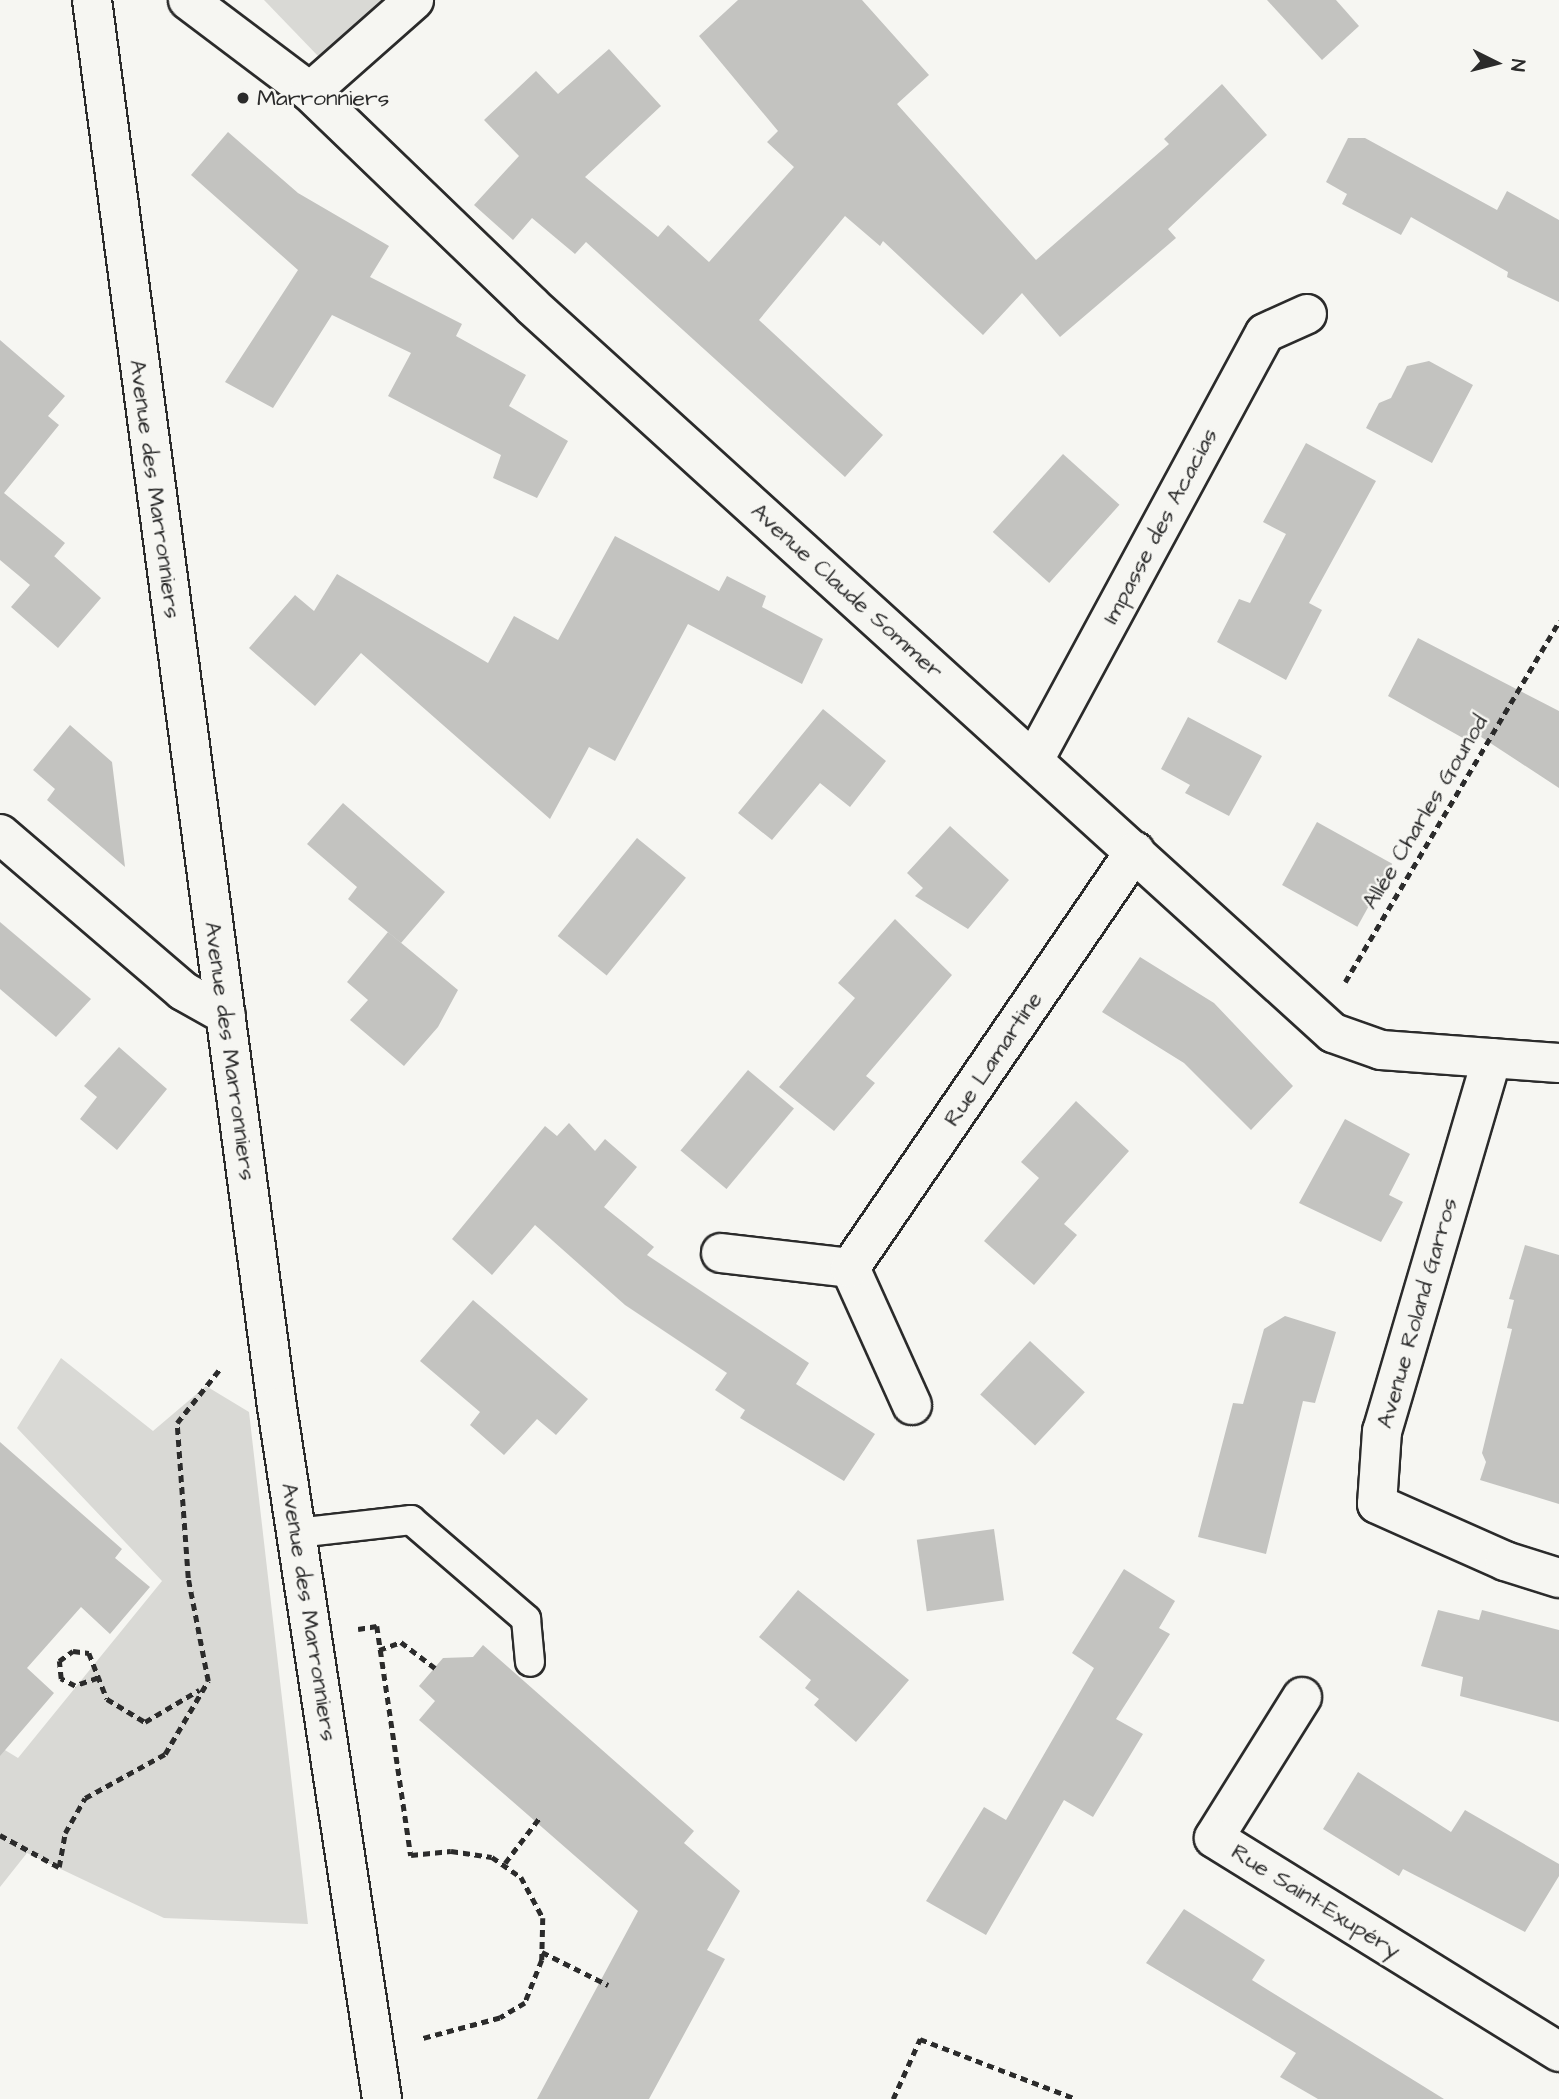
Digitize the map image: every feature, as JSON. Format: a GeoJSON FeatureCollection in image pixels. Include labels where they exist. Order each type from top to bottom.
{"type":"FeatureCollection","features":[{"type":"Feature","properties":{"kind":"street","name":"Avenue des Marronniers"},"geometry":{"type":"LineString","coordinates":[[92,0],[297,1533],[382,2099]]}},
{"type":"Feature","properties":{"kind":"street","name":"Avenue Claude Sommer"},"geometry":{"type":"LineString","coordinates":[[188,0],[310,92],[532,306],[1334,1033],[1381,1050],[1559,1063]]}},
{"type":"Feature","properties":{"kind":"street"},"geometry":{"type":"LineString","coordinates":[[310,92],[414,0]]}},
{"type":"Feature","properties":{"kind":"street","name":"Impasse des Acacias"},"geometry":{"type":"LineString","coordinates":[[1034,760],[1265,333],[1307,314]]}},
{"type":"Feature","properties":{"kind":"street"},"geometry":{"type":"LineString","coordinates":[[0,834],[183,991],[226,1015]]}},
{"type":"Feature","properties":{"kind":"street","name":"Rue Lamartine"},"geometry":{"type":"LineString","coordinates":[[850,1268],[1135,851]]}},
{"type":"Feature","properties":{"kind":"street","name":"Avenue Roland Garros"},"geometry":{"type":"LineString","coordinates":[[1492,1058],[1382,1431],[1377,1504],[1505,1561],[1559,1578]]}},
{"type":"Feature","properties":{"kind":"street"},"geometry":{"type":"LineString","coordinates":[[721,1253],[850,1268],[912,1405]]}},
{"type":"Feature","properties":{"kind":"street","name":"Rue Saint-Exupéry"},"geometry":{"type":"LineString","coordinates":[[1302,1697],[1214,1838],[1559,2052]]}},
{"type":"Feature","properties":{"kind":"lane"},"geometry":{"type":"LineString","coordinates":[[297,1533],[411,1520],[526,1619],[530,1662]]}},
{"type":"Feature","properties":{"kind":"path","name":"Allée Charles Gounod"},"geometry":{"type":"LineString","coordinates":[[1321,1022],[1559,621]]}},
{"type":"Feature","properties":{"kind":"path"},"geometry":{"type":"LineString","coordinates":[[0,1835],[59,1867],[65,1833],[85,1798],[165,1754],[200,1690],[208,1681],[188,1578],[177,1423],[219,1370]]}},
{"type":"Feature","properties":{"kind":"path"},"geometry":{"type":"LineString","coordinates":[[313,1636],[377,1626],[411,1855],[451,1851],[492,1857],[505,1863],[521,1877],[543,1918],[542,1952],[535,1986],[525,2003],[500,2018],[433,2038],[375,2045]]}},
{"type":"Feature","properties":{"kind":"path"},"geometry":{"type":"LineString","coordinates":[[379,1650],[401,1642],[435,1668]]}},
{"type":"Feature","properties":{"kind":"path"},"geometry":{"type":"LineString","coordinates":[[97,1678],[75,1686],[61,1679],[60,1661],[73,1651],[89,1653],[107,1699],[145,1722],[200,1690]]}},
{"type":"Feature","properties":{"kind":"path"},"geometry":{"type":"LineString","coordinates":[[505,1863],[540,1817]]}},
{"type":"Feature","properties":{"kind":"path"},"geometry":{"type":"LineString","coordinates":[[542,1952],[608,1985]]}},
{"type":"Feature","properties":{"kind":"path"},"geometry":{"type":"LineString","coordinates":[[893,2099],[920,2039],[1076,2099]]}},
{"type":"Feature","properties":{"kind":"shaded area"},"geometry":{"type":"Polygon","coordinates":[[[264,0],[381,0],[318,56],[264,0]]]}},
{"type":"Feature","properties":{"kind":"shaded area"},"geometry":{"type":"Polygon","coordinates":[[[61,1358],[153,1431],[206,1386],[249,1412],[308,1924],[164,1918],[27,1853],[0,1887],[0,1747],[18,1758],[162,1581],[17,1428],[61,1358]]]}},
{"type":"Feature","properties":{"kind":"building"},"geometry":{"type":"Polygon","coordinates":[[[738,0],[862,0],[929,75],[897,104],[1036,260],[1169,144],[1164,139],[1222,84],[1267,135],[1168,229],[1176,238],[1060,337],[1022,293],[983,335],[883,241],[880,246],[845,216],[759,320],[883,435],[845,477],[586,242],[575,254],[532,218],[513,240],[474,205],[519,156],[484,120],[536,71],[558,94],[609,49],[661,106],[585,177],[658,237],[668,225],[709,262],[794,167],[767,142],[778,131],[699,36],[738,0]]]}},
{"type":"Feature","properties":{"kind":"building"},"geometry":{"type":"Polygon","coordinates":[[[1267,0],[1336,0],[1359,26],[1322,60],[1267,0]]]}},
{"type":"Feature","properties":{"kind":"building"},"geometry":{"type":"Polygon","coordinates":[[[228,132],[298,193],[389,246],[370,277],[462,324],[456,336],[526,375],[509,406],[568,441],[537,498],[493,478],[501,455],[388,396],[411,353],[332,315],[273,408],[225,382],[298,270],[191,175],[228,132]]]}},
{"type":"Feature","properties":{"kind":"building"},"geometry":{"type":"Polygon","coordinates":[[[1348,138],[1365,138],[1497,210],[1507,191],[1559,220],[1559,302],[1507,277],[1508,272],[1411,217],[1401,235],[1342,204],[1347,194],[1326,182],[1348,138]]]}},
{"type":"Feature","properties":{"kind":"building"},"geometry":{"type":"Polygon","coordinates":[[[0,340],[65,396],[48,416],[59,425],[4,493],[65,543],[54,556],[101,598],[58,648],[11,607],[30,585],[0,560],[0,340]]]}},
{"type":"Feature","properties":{"kind":"building"},"geometry":{"type":"Polygon","coordinates":[[[1429,361],[1473,385],[1432,463],[1366,428],[1379,403],[1391,398],[1407,366],[1429,361]]]}},
{"type":"Feature","properties":{"kind":"building"},"geometry":{"type":"Polygon","coordinates":[[[1306,443],[1376,481],[1309,603],[1322,610],[1286,680],[1217,642],[1239,599],[1250,603],[1286,534],[1263,522],[1306,443]]]}},
{"type":"Feature","properties":{"kind":"building"},"geometry":{"type":"Polygon","coordinates":[[[1063,454],[1119,505],[1049,583],[993,532],[1063,454]]]}},
{"type":"Feature","properties":{"kind":"building"},"geometry":{"type":"Polygon","coordinates":[[[615,536],[719,591],[727,576],[766,596],[762,607],[823,639],[802,684],[688,624],[615,761],[589,747],[550,819],[361,653],[315,706],[249,648],[295,595],[314,611],[337,574],[488,663],[514,616],[558,640],[615,536]]]}},
{"type":"Feature","properties":{"kind":"building"},"geometry":{"type":"Polygon","coordinates":[[[1418,638],[1559,711],[1559,788],[1475,733],[1470,742],[1388,696],[1418,638]]]}},
{"type":"Feature","properties":{"kind":"building"},"geometry":{"type":"Polygon","coordinates":[[[823,709],[886,761],[850,807],[820,783],[772,840],[738,813],[823,709]]]}},
{"type":"Feature","properties":{"kind":"building"},"geometry":{"type":"Polygon","coordinates":[[[1188,717],[1262,756],[1229,816],[1185,793],[1190,785],[1161,769],[1188,717]]]}},
{"type":"Feature","properties":{"kind":"building"},"geometry":{"type":"Polygon","coordinates":[[[70,725],[112,762],[125,867],[47,800],[55,789],[33,770],[70,725]]]}},
{"type":"Feature","properties":{"kind":"building"},"geometry":{"type":"Polygon","coordinates":[[[343,803],[445,892],[401,943],[348,899],[357,887],[307,844],[343,803]]]}},
{"type":"Feature","properties":{"kind":"building"},"geometry":{"type":"Polygon","coordinates":[[[1317,822],[1392,864],[1357,927],[1282,885],[1317,822]]]}},
{"type":"Feature","properties":{"kind":"building"},"geometry":{"type":"Polygon","coordinates":[[[950,826],[1009,880],[968,929],[915,896],[923,888],[907,873],[950,826]]]}},
{"type":"Feature","properties":{"kind":"building"},"geometry":{"type":"Polygon","coordinates":[[[637,838],[686,878],[607,976],[558,936],[637,838]]]}},
{"type":"Feature","properties":{"kind":"building"},"geometry":{"type":"Polygon","coordinates":[[[895,919],[952,975],[866,1076],[875,1083],[834,1131],[779,1087],[855,998],[838,983],[895,919]]]}},
{"type":"Feature","properties":{"kind":"building"},"geometry":{"type":"Polygon","coordinates":[[[0,922],[91,999],[56,1037],[0,989],[0,922]]]}},
{"type":"Feature","properties":{"kind":"building"},"geometry":{"type":"Polygon","coordinates":[[[388,932],[458,990],[438,1027],[404,1066],[350,1020],[368,1000],[347,982],[388,932]]]}},
{"type":"Feature","properties":{"kind":"building"},"geometry":{"type":"Polygon","coordinates":[[[1140,957],[1214,1003],[1293,1086],[1251,1130],[1184,1063],[1102,1012],[1140,957]]]}},
{"type":"Feature","properties":{"kind":"building"},"geometry":{"type":"Polygon","coordinates":[[[119,1047],[167,1089],[117,1150],[80,1119],[97,1097],[84,1086],[119,1047]]]}},
{"type":"Feature","properties":{"kind":"building"},"geometry":{"type":"Polygon","coordinates":[[[748,1070],[794,1109],[726,1189],[681,1150],[748,1070]]]}},
{"type":"Feature","properties":{"kind":"building"},"geometry":{"type":"Polygon","coordinates":[[[1076,1101],[1129,1151],[1064,1224],[1077,1235],[1034,1285],[984,1241],[1039,1178],[1021,1162],[1076,1101]]]}},
{"type":"Feature","properties":{"kind":"building"},"geometry":{"type":"Polygon","coordinates":[[[1345,1119],[1410,1154],[1389,1195],[1403,1202],[1381,1242],[1299,1203],[1345,1119]]]}},
{"type":"Feature","properties":{"kind":"building"},"geometry":{"type":"Polygon","coordinates":[[[569,1123],[595,1151],[605,1139],[637,1167],[604,1207],[654,1247],[647,1255],[809,1363],[796,1384],[875,1434],[844,1481],[740,1418],[745,1410],[715,1390],[727,1373],[625,1305],[535,1225],[492,1275],[452,1239],[545,1126],[557,1136],[569,1123]]]}},
{"type":"Feature","properties":{"kind":"building"},"geometry":{"type":"Polygon","coordinates":[[[1525,1245],[1559,1255],[1559,1504],[1480,1480],[1486,1462],[1482,1453],[1512,1329],[1507,1328],[1514,1300],[1509,1299],[1525,1245]]]}},
{"type":"Feature","properties":{"kind":"building"},"geometry":{"type":"Polygon","coordinates":[[[473,1300],[588,1399],[556,1435],[537,1419],[504,1455],[470,1425],[480,1412],[420,1361],[473,1300]]]}},
{"type":"Feature","properties":{"kind":"building"},"geometry":{"type":"Polygon","coordinates":[[[1285,1316],[1336,1332],[1315,1403],[1303,1401],[1266,1554],[1198,1537],[1233,1403],[1243,1404],[1264,1329],[1285,1316]]]}},
{"type":"Feature","properties":{"kind":"building"},"geometry":{"type":"Polygon","coordinates":[[[1030,1341],[1085,1392],[1035,1446],[980,1394],[1030,1341]]]}},
{"type":"Feature","properties":{"kind":"building"},"geometry":{"type":"Polygon","coordinates":[[[0,1442],[122,1549],[115,1558],[150,1587],[110,1634],[81,1607],[27,1668],[54,1693],[0,1756],[0,1442]]]}},
{"type":"Feature","properties":{"kind":"building"},"geometry":{"type":"Polygon","coordinates":[[[994,1529],[1004,1600],[927,1611],[917,1540],[994,1529]]]}},
{"type":"Feature","properties":{"kind":"building"},"geometry":{"type":"Polygon","coordinates":[[[1124,1569],[1175,1601],[1159,1628],[1170,1634],[1116,1719],[1143,1734],[1093,1817],[1064,1800],[986,1935],[926,1901],[984,1807],[1006,1820],[1094,1668],[1072,1653],[1124,1569]]]}},
{"type":"Feature","properties":{"kind":"building"},"geometry":{"type":"Polygon","coordinates":[[[798,1590],[909,1680],[856,1742],[814,1705],[819,1699],[805,1688],[811,1680],[759,1637],[798,1590]]]}},
{"type":"Feature","properties":{"kind":"building"},"geometry":{"type":"Polygon","coordinates":[[[1438,1610],[1479,1620],[1482,1610],[1559,1630],[1559,1722],[1460,1696],[1463,1677],[1421,1666],[1438,1610]]]}},
{"type":"Feature","properties":{"kind":"building"},"geometry":{"type":"Polygon","coordinates":[[[483,1645],[694,1831],[684,1843],[740,1891],[707,1950],[725,1959],[649,2099],[537,2099],[638,1911],[419,1720],[435,1701],[419,1686],[443,1658],[473,1657],[483,1645]]]}},
{"type":"Feature","properties":{"kind":"building"},"geometry":{"type":"Polygon","coordinates":[[[1358,1772],[1451,1832],[1465,1810],[1559,1864],[1559,1876],[1525,1932],[1403,1869],[1399,1876],[1323,1829],[1358,1772]]]}},
{"type":"Feature","properties":{"kind":"building"},"geometry":{"type":"Polygon","coordinates":[[[1184,1909],[1265,1960],[1252,1980],[1444,2099],[1318,2099],[1280,2077],[1296,2053],[1146,1963],[1184,1909]]]}},
{"type":"Feature","properties":{"kind":"place","name":"Marronniers"},"geometry":{"type":"Point","coordinates":[243,98]}}]}
